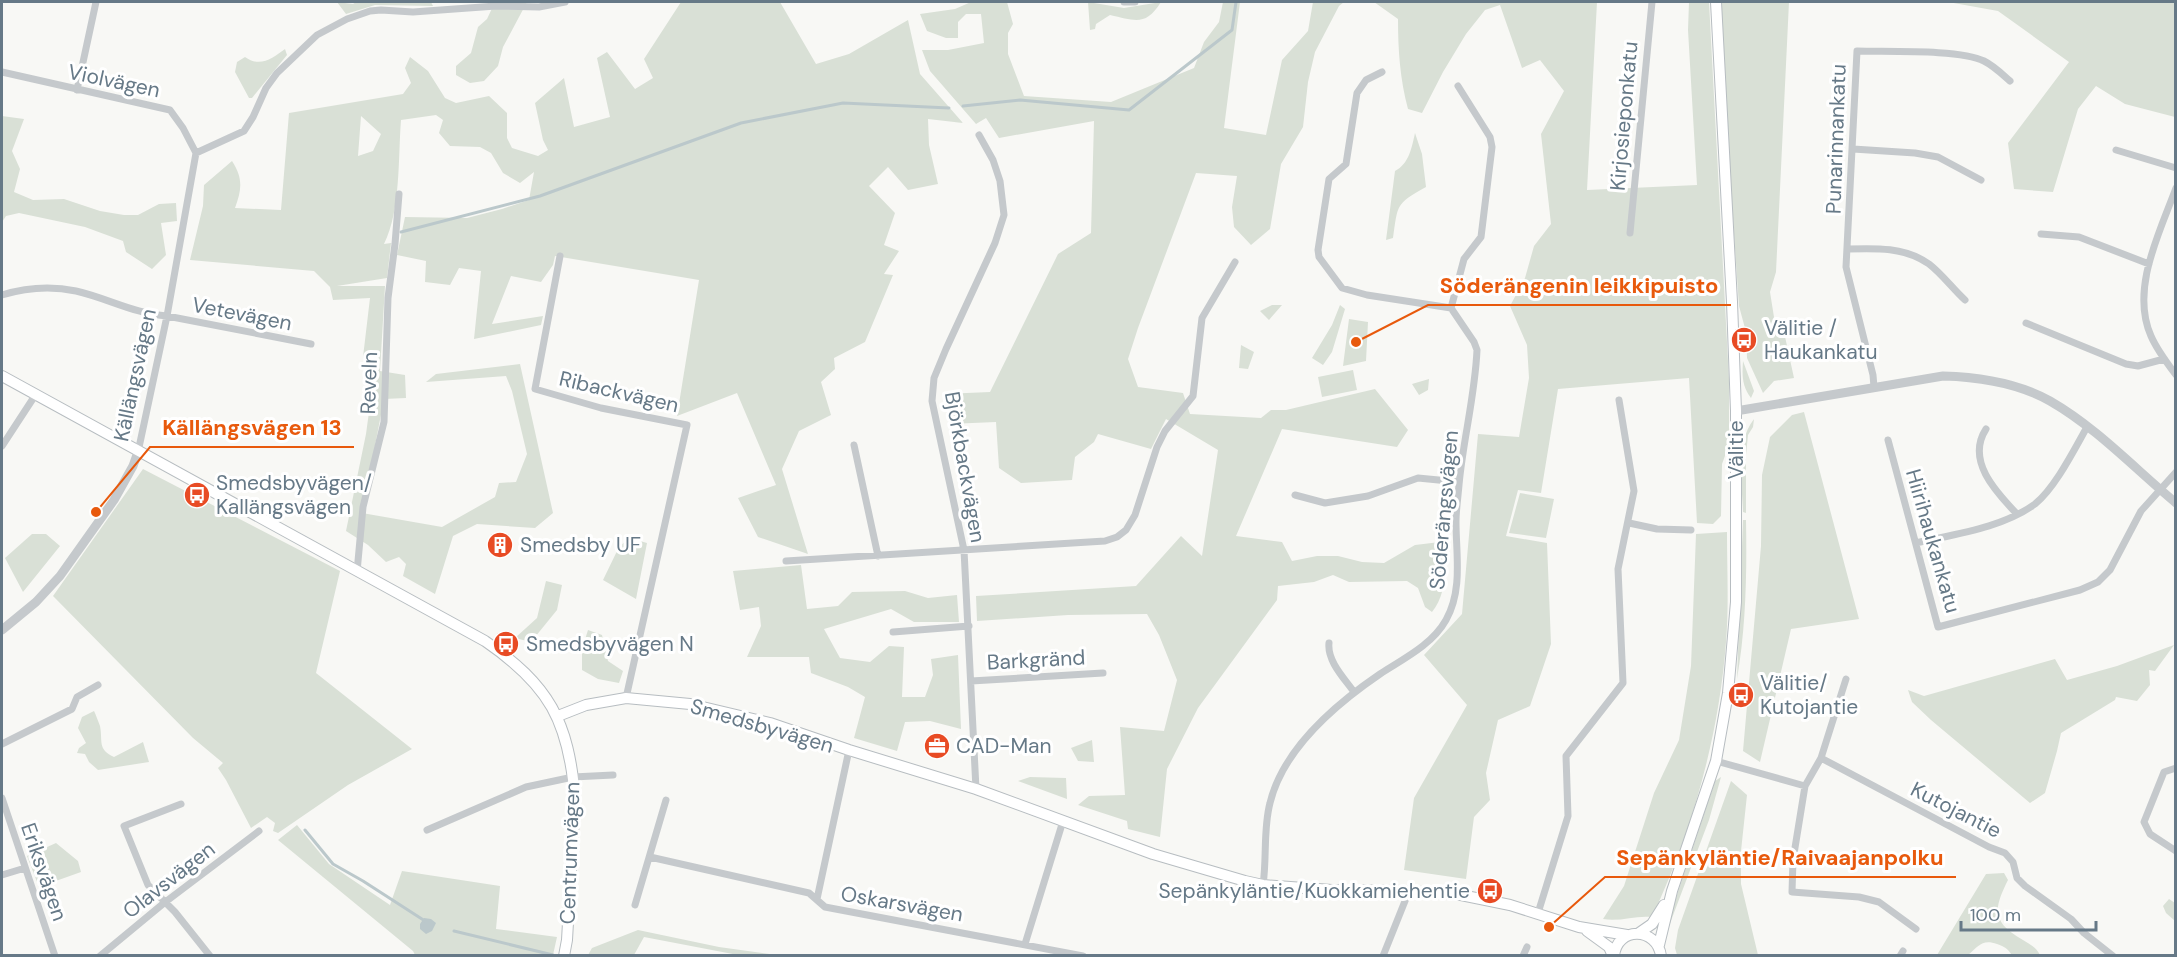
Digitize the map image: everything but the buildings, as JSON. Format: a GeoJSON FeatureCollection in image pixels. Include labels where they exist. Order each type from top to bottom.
{"type":"FeatureCollection","features":[{"type":"Feature","properties":{"kind":"main road","name":"Välitie"},"geometry":{"type":"LineString","coordinates":[[1660,950],[1672,891],[1716,761],[1728,693],[1736,602],[1736,411],[1716,2]]}},
{"type":"Feature","properties":{"kind":"main road"},"geometry":{"type":"LineString","coordinates":[[2,376],[485,640],[527,673],[541,689],[558,716]]}},
{"type":"Feature","properties":{"kind":"main road","name":"Smedsbyvägen"},"geometry":{"type":"LineString","coordinates":[[558,716],[586,705],[626,698],[690,704],[770,723],[976,789],[1153,854],[1263,885],[1461,895],[1510,905],[1579,927]]}},
{"type":"Feature","properties":{"kind":"main road","name":"Centrumvägen"},"geometry":{"type":"LineString","coordinates":[[558,716],[568,746],[575,799],[567,939],[564,956]]}},
{"type":"Feature","properties":{"kind":"main road","name":"Välitie"},"geometry":{"type":"LineString","coordinates":[[1613,956],[1617,944],[1652,924],[1672,891]]}},
{"type":"Feature","properties":{"kind":"main road"},"geometry":{"type":"LineString","coordinates":[[1579,927],[1649,936],[1660,950]]}},
{"type":"Feature","properties":{"kind":"main road"},"geometry":{"type":"LineString","coordinates":[[1579,927],[1596,936],[1609,947],[1613,956]]}},
{"type":"Feature","properties":{"kind":"street"},"geometry":{"type":"LineString","coordinates":[[77,90],[96,2]]}},
{"type":"Feature","properties":{"kind":"street"},"geometry":{"type":"LineString","coordinates":[[196,153],[244,131],[266,88],[277,74],[317,35],[347,19],[381,10],[413,12],[476,7],[539,7],[565,2]]}},
{"type":"Feature","properties":{"kind":"street"},"geometry":{"type":"LineString","coordinates":[[1124,2],[1135,2]]}},
{"type":"Feature","properties":{"kind":"street","name":"Kirjosieponkatu"},"geometry":{"type":"LineString","coordinates":[[1629,233],[1652,2]]}},
{"type":"Feature","properties":{"kind":"street","name":"Punarinnankatu"},"geometry":{"type":"LineString","coordinates":[[1874,387],[1846,267],[1857,51],[1965,55],[1983,60],[2010,81]]}},
{"type":"Feature","properties":{"kind":"street","name":"Violvägen"},"geometry":{"type":"LineString","coordinates":[[2,72],[170,110],[183,128],[196,153]]}},
{"type":"Feature","properties":{"kind":"street"},"geometry":{"type":"LineString","coordinates":[[1382,72],[1366,81],[1357,93],[1346,164],[1329,179],[1318,250],[1319,257],[1342,288],[1367,295],[1451,308],[1464,259],[1481,237],[1492,147],[1490,136],[1458,86]]}},
{"type":"Feature","properties":{"kind":"street","name":"Björkbackvägen"},"geometry":{"type":"LineString","coordinates":[[976,789],[964,550],[932,401],[934,378],[945,349],[997,238],[1004,215],[1000,182],[993,160],[979,135]]}},
{"type":"Feature","properties":{"kind":"street"},"geometry":{"type":"LineString","coordinates":[[1853,149],[1915,153],[1938,157],[1981,180]]}},
{"type":"Feature","properties":{"kind":"street"},"geometry":{"type":"LineString","coordinates":[[2116,150],[2175,168]]}},
{"type":"Feature","properties":{"kind":"street","name":"Källängsvägen"},"geometry":{"type":"LineString","coordinates":[[2,630],[36,602],[60,576],[114,500],[133,466],[167,316],[196,153]]}},
{"type":"Feature","properties":{"kind":"street"},"geometry":{"type":"LineString","coordinates":[[2175,188],[2149,264],[2144,299],[2150,335],[2175,375]]}},
{"type":"Feature","properties":{"kind":"street","name":"Reveln"},"geometry":{"type":"LineString","coordinates":[[357,572],[363,507],[384,422],[388,298],[399,194]]}},
{"type":"Feature","properties":{"kind":"street"},"geometry":{"type":"LineString","coordinates":[[2041,234],[2079,237],[2149,264]]}},
{"type":"Feature","properties":{"kind":"street"},"geometry":{"type":"LineString","coordinates":[[1848,249],[1874,248],[1911,254],[1929,265],[1965,300]]}},
{"type":"Feature","properties":{"kind":"street","name":"Ribackvägen"},"geometry":{"type":"LineString","coordinates":[[560,256],[535,389],[601,408],[687,425],[626,698]]}},
{"type":"Feature","properties":{"kind":"street"},"geometry":{"type":"LineString","coordinates":[[786,561],[1105,541],[1117,537],[1126,530],[1135,515],[1165,431],[1193,396],[1202,318],[1236,262]]}},
{"type":"Feature","properties":{"kind":"street","name":"Vetevägen"},"geometry":{"type":"LineString","coordinates":[[2,295],[18,290],[55,288],[77,291],[153,315],[311,345]]}},
{"type":"Feature","properties":{"kind":"street","name":"Söderängsvägen"},"geometry":{"type":"LineString","coordinates":[[1263,885],[1268,813],[1275,789],[1288,764],[1317,726],[1354,692],[1434,636],[1446,620],[1455,594],[1459,483],[1477,350],[1451,308]]}},
{"type":"Feature","properties":{"kind":"street"},"geometry":{"type":"LineString","coordinates":[[2026,323],[2127,364],[2138,366],[2164,359]]}},
{"type":"Feature","properties":{"kind":"street"},"geometry":{"type":"LineString","coordinates":[[1736,411],[1943,376],[1965,376],[1996,381],[2050,401],[2087,427],[2175,503]]}},
{"type":"Feature","properties":{"kind":"street"},"geometry":{"type":"LineString","coordinates":[[2,446],[36,394]]}},
{"type":"Feature","properties":{"kind":"street"},"geometry":{"type":"LineString","coordinates":[[1538,913],[1568,816],[1566,756],[1623,683],[1618,569],[1634,491],[1619,400]]}},
{"type":"Feature","properties":{"kind":"street"},"geometry":{"type":"LineString","coordinates":[[1916,543],[2003,522],[2036,503],[2060,474],[2087,427]]}},
{"type":"Feature","properties":{"kind":"street"},"geometry":{"type":"LineString","coordinates":[[1986,429],[1980,438],[1980,459],[1984,472],[1999,495],[2016,513]]}},
{"type":"Feature","properties":{"kind":"street","name":"Hiirihaukankatu"},"geometry":{"type":"LineString","coordinates":[[1888,440],[1938,627],[2080,590],[2098,582],[2110,570],[2141,511],[2159,489]]}},
{"type":"Feature","properties":{"kind":"street"},"geometry":{"type":"LineString","coordinates":[[854,446],[878,556]]}},
{"type":"Feature","properties":{"kind":"street"},"geometry":{"type":"LineString","coordinates":[[2159,489],[2175,471]]}},
{"type":"Feature","properties":{"kind":"street"},"geometry":{"type":"LineString","coordinates":[[1295,495],[1325,503],[1368,496],[1418,478],[1459,483]]}},
{"type":"Feature","properties":{"kind":"street"},"geometry":{"type":"LineString","coordinates":[[1629,523],[1657,529],[1691,530]]}},
{"type":"Feature","properties":{"kind":"street"},"geometry":{"type":"LineString","coordinates":[[893,632],[969,626]]}},
{"type":"Feature","properties":{"kind":"street"},"geometry":{"type":"LineString","coordinates":[[1329,643],[1328,651],[1332,660],[1354,692]]}},
{"type":"Feature","properties":{"kind":"street","name":"Barkgränd"},"geometry":{"type":"LineString","coordinates":[[971,681],[1103,673]]}},
{"type":"Feature","properties":{"kind":"street"},"geometry":{"type":"LineString","coordinates":[[1846,679],[1821,758],[1805,786],[1793,860],[1792,892],[1859,897],[1879,902],[1916,929]]}},
{"type":"Feature","properties":{"kind":"street"},"geometry":{"type":"LineString","coordinates":[[2,744],[72,709],[77,697],[98,685]]}},
{"type":"Feature","properties":{"kind":"street"},"geometry":{"type":"LineString","coordinates":[[817,899],[849,750]]}},
{"type":"Feature","properties":{"kind":"street","name":"Kutojantie"},"geometry":{"type":"LineString","coordinates":[[1821,758],[1989,848],[2005,853],[2013,862],[2017,878],[2025,886],[2071,919],[2084,933],[2113,956]]}},
{"type":"Feature","properties":{"kind":"street"},"geometry":{"type":"LineString","coordinates":[[1716,761],[1805,786]]}},
{"type":"Feature","properties":{"kind":"street"},"geometry":{"type":"LineString","coordinates":[[2175,768],[2164,772],[2144,822],[2150,834],[2175,851]]}},
{"type":"Feature","properties":{"kind":"street"},"geometry":{"type":"LineString","coordinates":[[427,830],[526,786],[573,777],[613,775]]}},
{"type":"Feature","properties":{"kind":"street","name":"Eriksvägen"},"geometry":{"type":"LineString","coordinates":[[2,798],[55,956]]}},
{"type":"Feature","properties":{"kind":"street"},"geometry":{"type":"LineString","coordinates":[[635,905],[666,800]]}},
{"type":"Feature","properties":{"kind":"street"},"geometry":{"type":"LineString","coordinates":[[181,804],[124,826],[148,885],[174,912],[210,956]]}},
{"type":"Feature","properties":{"kind":"street"},"geometry":{"type":"LineString","coordinates":[[1025,944],[1063,821]]}},
{"type":"Feature","properties":{"kind":"street","name":"Olavsvägen"},"geometry":{"type":"LineString","coordinates":[[100,956],[164,903],[259,831]]}},
{"type":"Feature","properties":{"kind":"street","name":"Oskarsvägen"},"geometry":{"type":"LineString","coordinates":[[650,857],[808,893],[825,907],[1083,956]]}},
{"type":"Feature","properties":{"kind":"street"},"geometry":{"type":"LineString","coordinates":[[2,875],[25,868]]}},
{"type":"Feature","properties":{"kind":"street"},"geometry":{"type":"LineString","coordinates":[[1383,956],[1409,891]]}},
{"type":"Feature","properties":{"kind":"street"},"geometry":{"type":"LineString","coordinates":[[1523,956],[1527,947]]}},
{"type":"Feature","properties":{"kind":"shaded area"},"geometry":{"type":"Polygon","coordinates":[[[337,2],[353,4],[356,2],[431,2],[433,6],[375,5],[346,14],[337,2]]]}},
{"type":"Feature","properties":{"kind":"shaded area"},"geometry":{"type":"Polygon","coordinates":[[[495,2],[527,2],[503,47],[498,66],[484,81],[470,83],[456,75],[456,66],[471,53],[478,27],[487,19],[495,2]]]}},
{"type":"Feature","properties":{"kind":"shaded area"},"geometry":{"type":"Polygon","coordinates":[[[681,2],[780,2],[816,64],[849,54],[908,20],[920,74],[963,123],[928,119],[929,145],[938,184],[908,190],[888,167],[869,186],[895,213],[884,245],[899,251],[884,274],[893,275],[865,342],[834,358],[835,369],[821,382],[831,415],[799,431],[782,469],[808,554],[758,537],[738,498],[776,485],[737,393],[677,416],[699,280],[555,256],[553,265],[541,282],[511,276],[492,324],[543,316],[541,325],[474,339],[481,271],[459,268],[450,285],[425,282],[426,261],[397,255],[405,217],[467,218],[529,200],[534,172],[520,183],[503,173],[491,153],[480,147],[450,146],[439,133],[443,120],[436,115],[401,120],[396,200],[384,244],[391,243],[387,278],[337,286],[385,286],[380,371],[405,375],[406,398],[384,399],[362,513],[442,527],[495,497],[499,483],[516,482],[527,454],[512,391],[506,376],[426,382],[436,374],[520,364],[553,513],[535,528],[477,524],[453,536],[435,594],[403,576],[406,564],[399,557],[386,562],[368,545],[346,531],[366,434],[374,375],[363,357],[370,298],[333,300],[330,287],[314,271],[190,260],[203,206],[204,185],[232,161],[240,184],[235,208],[281,210],[289,113],[403,94],[411,83],[405,68],[410,57],[428,71],[445,98],[456,103],[489,96],[507,113],[507,138],[512,148],[538,156],[548,150],[543,140],[535,103],[564,78],[574,127],[610,117],[597,58],[607,52],[635,89],[653,78],[644,59],[681,2]],[[361,116],[358,156],[373,151],[381,134],[361,116]]]}},
{"type":"Feature","properties":{"kind":"shaded area"},"geometry":{"type":"Polygon","coordinates":[[[971,2],[1007,2],[1013,24],[1008,33],[1008,54],[1024,96],[1111,102],[1194,68],[1204,42],[1219,22],[1223,2],[1240,2],[1224,128],[1266,135],[1282,60],[1308,31],[1313,2],[1344,2],[1339,6],[1315,52],[1308,82],[1303,127],[1281,164],[1270,229],[1251,245],[1234,227],[1232,207],[1237,176],[1196,173],[1128,359],[1138,387],[1183,393],[1190,414],[1261,418],[1271,410],[1286,410],[1375,389],[1408,430],[1397,447],[1282,429],[1236,536],[1282,542],[1292,561],[1317,556],[1338,556],[1362,562],[1384,563],[1415,545],[1440,542],[1443,543],[1443,588],[1432,612],[1425,607],[1418,588],[1407,581],[1349,582],[1333,575],[1314,582],[1278,586],[1277,600],[1198,708],[1167,769],[1160,837],[1128,829],[1127,821],[1078,805],[1089,796],[1125,795],[1120,727],[1164,731],[1177,680],[1159,635],[1147,614],[1068,615],[977,621],[976,596],[1136,586],[1181,536],[1202,556],[1218,450],[1166,419],[1151,449],[1098,434],[1094,442],[1075,457],[1072,480],[1021,483],[999,468],[996,422],[949,424],[943,394],[990,392],[1058,254],[1091,233],[1094,121],[999,138],[986,118],[976,124],[930,71],[922,50],[948,50],[984,43],[981,14],[966,14],[958,22],[958,38],[946,38],[927,31],[920,14],[955,9],[971,2]]]}},
{"type":"Feature","properties":{"kind":"shaded area"},"geometry":{"type":"Polygon","coordinates":[[[1088,2],[1124,8],[1161,2],[1156,10],[1140,20],[1110,15],[1096,24],[1095,29],[1090,30],[1088,2]]]}},
{"type":"Feature","properties":{"kind":"shaded area"},"geometry":{"type":"Polygon","coordinates":[[[1374,2],[1597,2],[1587,190],[1697,185],[1688,30],[1689,2],[1709,2],[1729,380],[1729,445],[1722,464],[1721,516],[1713,524],[1697,523],[1689,378],[1558,389],[1541,493],[1518,490],[1506,536],[1547,543],[1551,644],[1530,706],[1498,720],[1486,773],[1490,800],[1474,817],[1466,879],[1404,870],[1414,798],[1467,705],[1424,655],[1462,614],[1478,434],[1519,437],[1529,378],[1527,345],[1510,306],[1525,278],[1534,246],[1551,224],[1541,134],[1564,91],[1540,60],[1522,68],[1500,5],[1485,10],[1466,34],[1422,113],[1408,109],[1400,64],[1398,19],[1374,2]]]}},
{"type":"Feature","properties":{"kind":"shaded area"},"geometry":{"type":"Polygon","coordinates":[[[1722,2],[1789,2],[1776,272],[1770,292],[1777,336],[1784,332],[1794,378],[1774,381],[1763,393],[1747,358],[1746,332],[1739,306],[1722,60],[1722,2]]]}},
{"type":"Feature","properties":{"kind":"shaded area"},"geometry":{"type":"Polygon","coordinates":[[[1948,2],[2175,2],[2175,117],[2125,104],[2096,86],[2078,109],[2053,192],[2014,189],[2008,143],[2069,62],[1998,11],[1948,2]]]}},
{"type":"Feature","properties":{"kind":"shaded area"},"geometry":{"type":"Polygon","coordinates":[[[285,49],[287,55],[252,98],[249,98],[235,72],[237,62],[245,57],[261,62],[276,56],[285,49]]]}},
{"type":"Feature","properties":{"kind":"shaded area"},"geometry":{"type":"Polygon","coordinates":[[[2,116],[24,119],[12,151],[20,169],[14,192],[33,200],[64,199],[100,211],[124,215],[138,215],[159,204],[176,203],[177,221],[161,223],[166,255],[152,269],[126,252],[123,241],[85,227],[19,213],[6,216],[2,222],[2,116]]]}},
{"type":"Feature","properties":{"kind":"shaded area"},"geometry":{"type":"Polygon","coordinates":[[[1415,133],[1422,154],[1426,187],[1403,202],[1397,212],[1393,238],[1386,240],[1395,171],[1407,160],[1415,133]]]}},
{"type":"Feature","properties":{"kind":"shaded area"},"geometry":{"type":"Polygon","coordinates":[[[1272,305],[1282,305],[1269,320],[1260,311],[1272,305]]]}},
{"type":"Feature","properties":{"kind":"shaded area"},"geometry":{"type":"Polygon","coordinates":[[[1340,305],[1345,309],[1332,352],[1323,365],[1312,358],[1332,325],[1340,305]]]}},
{"type":"Feature","properties":{"kind":"shaded area"},"geometry":{"type":"Polygon","coordinates":[[[1349,319],[1368,322],[1366,361],[1343,366],[1349,319]]]}},
{"type":"Feature","properties":{"kind":"shaded area"},"geometry":{"type":"Polygon","coordinates":[[[1241,345],[1254,352],[1248,369],[1239,368],[1241,345]]]}},
{"type":"Feature","properties":{"kind":"shaded area"},"geometry":{"type":"Polygon","coordinates":[[[1743,361],[1754,391],[1751,398],[1743,381],[1743,361]]]}},
{"type":"Feature","properties":{"kind":"shaded area"},"geometry":{"type":"Polygon","coordinates":[[[1353,370],[1357,390],[1322,397],[1318,377],[1353,370]]]}},
{"type":"Feature","properties":{"kind":"shaded area"},"geometry":{"type":"Polygon","coordinates":[[[1429,379],[1428,390],[1419,395],[1412,384],[1429,379]]]}},
{"type":"Feature","properties":{"kind":"shaded area"},"geometry":{"type":"Polygon","coordinates":[[[1804,412],[1859,619],[1791,629],[1760,762],[1743,751],[1761,546],[1762,475],[1770,437],[1792,415],[1804,412]]]}},
{"type":"Feature","properties":{"kind":"shaded area"},"geometry":{"type":"Polygon","coordinates":[[[1754,419],[1753,427],[1748,435],[1746,455],[1746,513],[1743,512],[1742,451],[1748,429],[1754,419]]]}},
{"type":"Feature","properties":{"kind":"shaded area"},"geometry":{"type":"Polygon","coordinates":[[[143,469],[340,571],[316,673],[412,749],[348,785],[278,833],[273,831],[275,823],[267,817],[251,828],[218,768],[223,763],[193,738],[53,596],[143,469]]]}},
{"type":"Feature","properties":{"kind":"shaded area"},"geometry":{"type":"Polygon","coordinates":[[[1520,493],[1554,499],[1546,538],[1509,533],[1520,493]]]}},
{"type":"Feature","properties":{"kind":"shaded area"},"geometry":{"type":"Polygon","coordinates":[[[1743,520],[1746,520],[1745,600],[1737,679],[1743,520]]]}},
{"type":"Feature","properties":{"kind":"shaded area"},"geometry":{"type":"Polygon","coordinates":[[[1727,532],[1727,615],[1722,677],[1710,748],[1691,817],[1652,917],[1603,919],[1624,886],[1654,793],[1679,740],[1691,666],[1696,534],[1727,532]]]}},
{"type":"Feature","properties":{"kind":"shaded area"},"geometry":{"type":"Polygon","coordinates":[[[32,534],[46,534],[60,546],[23,592],[5,558],[32,534]]]}},
{"type":"Feature","properties":{"kind":"shaded area"},"geometry":{"type":"Polygon","coordinates":[[[629,538],[647,543],[636,599],[603,580],[619,547],[629,538]]]}},
{"type":"Feature","properties":{"kind":"shaded area"},"geometry":{"type":"Polygon","coordinates":[[[801,565],[807,609],[838,606],[852,592],[905,591],[928,598],[957,595],[959,622],[914,622],[891,609],[824,629],[840,658],[870,662],[889,646],[904,647],[902,697],[925,697],[933,675],[931,659],[958,655],[961,729],[930,721],[905,722],[897,751],[854,738],[865,697],[848,687],[811,673],[809,657],[747,657],[761,626],[759,607],[740,610],[733,571],[801,565]]]}},
{"type":"Feature","properties":{"kind":"shaded area"},"geometry":{"type":"Polygon","coordinates":[[[546,581],[562,585],[557,610],[531,642],[515,638],[537,618],[546,581]]]}},
{"type":"Feature","properties":{"kind":"shaded area"},"geometry":{"type":"Polygon","coordinates":[[[588,630],[602,635],[608,661],[623,671],[619,683],[598,679],[582,670],[582,649],[588,630]]]}},
{"type":"Feature","properties":{"kind":"shaded area"},"geometry":{"type":"Polygon","coordinates":[[[2174,645],[2155,671],[2149,670],[2150,685],[2137,701],[2116,697],[2115,700],[2061,733],[2045,793],[2030,803],[1931,720],[1912,702],[1908,690],[1924,696],[2055,659],[2067,680],[2117,666],[2174,645]]]}},
{"type":"Feature","properties":{"kind":"shaded area"},"geometry":{"type":"Polygon","coordinates":[[[94,711],[100,726],[105,751],[114,757],[143,742],[149,762],[98,770],[89,762],[85,754],[77,753],[79,748],[86,743],[78,728],[82,717],[94,711]]]}},
{"type":"Feature","properties":{"kind":"shaded area"},"geometry":{"type":"Polygon","coordinates":[[[1092,740],[1094,762],[1078,761],[1071,748],[1092,740]]]}},
{"type":"Feature","properties":{"kind":"shaded area"},"geometry":{"type":"Polygon","coordinates":[[[1030,777],[1066,778],[1067,799],[1018,781],[1030,777]]]}},
{"type":"Feature","properties":{"kind":"shaded area"},"geometry":{"type":"Polygon","coordinates":[[[1721,777],[1709,820],[1669,926],[1667,925],[1715,781],[1721,777]]]}},
{"type":"Feature","properties":{"kind":"shaded area"},"geometry":{"type":"Polygon","coordinates":[[[1731,781],[1747,795],[1741,851],[1741,884],[1758,955],[1677,955],[1675,948],[1678,930],[1731,781]]]}},
{"type":"Feature","properties":{"kind":"shaded area"},"geometry":{"type":"Polygon","coordinates":[[[297,825],[329,864],[390,905],[402,871],[500,886],[496,929],[557,937],[553,955],[415,955],[278,840],[297,825]]]}},
{"type":"Feature","properties":{"kind":"shaded area"},"geometry":{"type":"Polygon","coordinates":[[[56,843],[78,861],[81,872],[39,887],[27,856],[56,843]]]}},
{"type":"Feature","properties":{"kind":"shaded area"},"geometry":{"type":"Polygon","coordinates":[[[2004,873],[2008,880],[1998,907],[2001,921],[2005,927],[2035,948],[2040,955],[2012,955],[2004,947],[1988,942],[1981,944],[1968,955],[1937,955],[1986,874],[2004,873]]]}},
{"type":"Feature","properties":{"kind":"shaded area"},"geometry":{"type":"Polygon","coordinates":[[[2169,899],[2175,903],[2175,921],[2166,913],[2163,906],[2169,899]]]}},
{"type":"Feature","properties":{"kind":"shaded area"},"geometry":{"type":"Polygon","coordinates":[[[424,918],[436,923],[432,931],[426,934],[420,929],[424,918]]]}},
{"type":"Feature","properties":{"kind":"shaded area"},"geometry":{"type":"Polygon","coordinates":[[[638,930],[719,947],[777,955],[738,955],[644,937],[634,955],[588,955],[592,948],[638,930]]]}},
{"type":"Feature","properties":{"kind":"waterway"},"geometry":{"type":"LineString","coordinates":[[963,106],[1020,100],[1129,110],[1232,30],[1236,2]]}},
{"type":"Feature","properties":{"kind":"waterway"},"geometry":{"type":"LineString","coordinates":[[401,232],[540,196],[741,123],[843,103],[949,108]]}},
{"type":"Feature","properties":{"kind":"waterway"},"geometry":{"type":"LineString","coordinates":[[305,830],[333,864],[425,921]]}},
{"type":"Feature","properties":{"kind":"waterway"},"geometry":{"type":"LineString","coordinates":[[454,931],[553,955]]}},
{"type":"Feature","properties":{"kind":"place","name":"Välitie / Haukankatu"},"geometry":{"type":"Point","coordinates":[1744,340]}},
{"type":"Feature","properties":{"kind":"place","name":"Söderängenin leikkipuisto"},"geometry":{"type":"Point","coordinates":[1356,342]}},
{"type":"Feature","properties":{"kind":"place","name":"Smedsbyvägen/ Kallängsvägen"},"geometry":{"type":"Point","coordinates":[197,495]}},
{"type":"Feature","properties":{"kind":"place","name":"Källängsvägen 13"},"geometry":{"type":"Point","coordinates":[96,512]}},
{"type":"Feature","properties":{"kind":"place","name":"Smedsby UF"},"geometry":{"type":"Point","coordinates":[500,545]}},
{"type":"Feature","properties":{"kind":"place","name":"Smedsbyvägen N"},"geometry":{"type":"Point","coordinates":[506,644]}},
{"type":"Feature","properties":{"kind":"place","name":"Välitie/ Kutojantie"},"geometry":{"type":"Point","coordinates":[1741,695]}},
{"type":"Feature","properties":{"kind":"place","name":"CAD-Man"},"geometry":{"type":"Point","coordinates":[937,746]}},
{"type":"Feature","properties":{"kind":"place","name":"Sepänkyläntie/Kuokkamiehentie"},"geometry":{"type":"Point","coordinates":[1490,891]}},
{"type":"Feature","properties":{"kind":"place","name":"Sepänkyläntie/Raivaajanpolku"},"geometry":{"type":"Point","coordinates":[1549,927]}}]}
